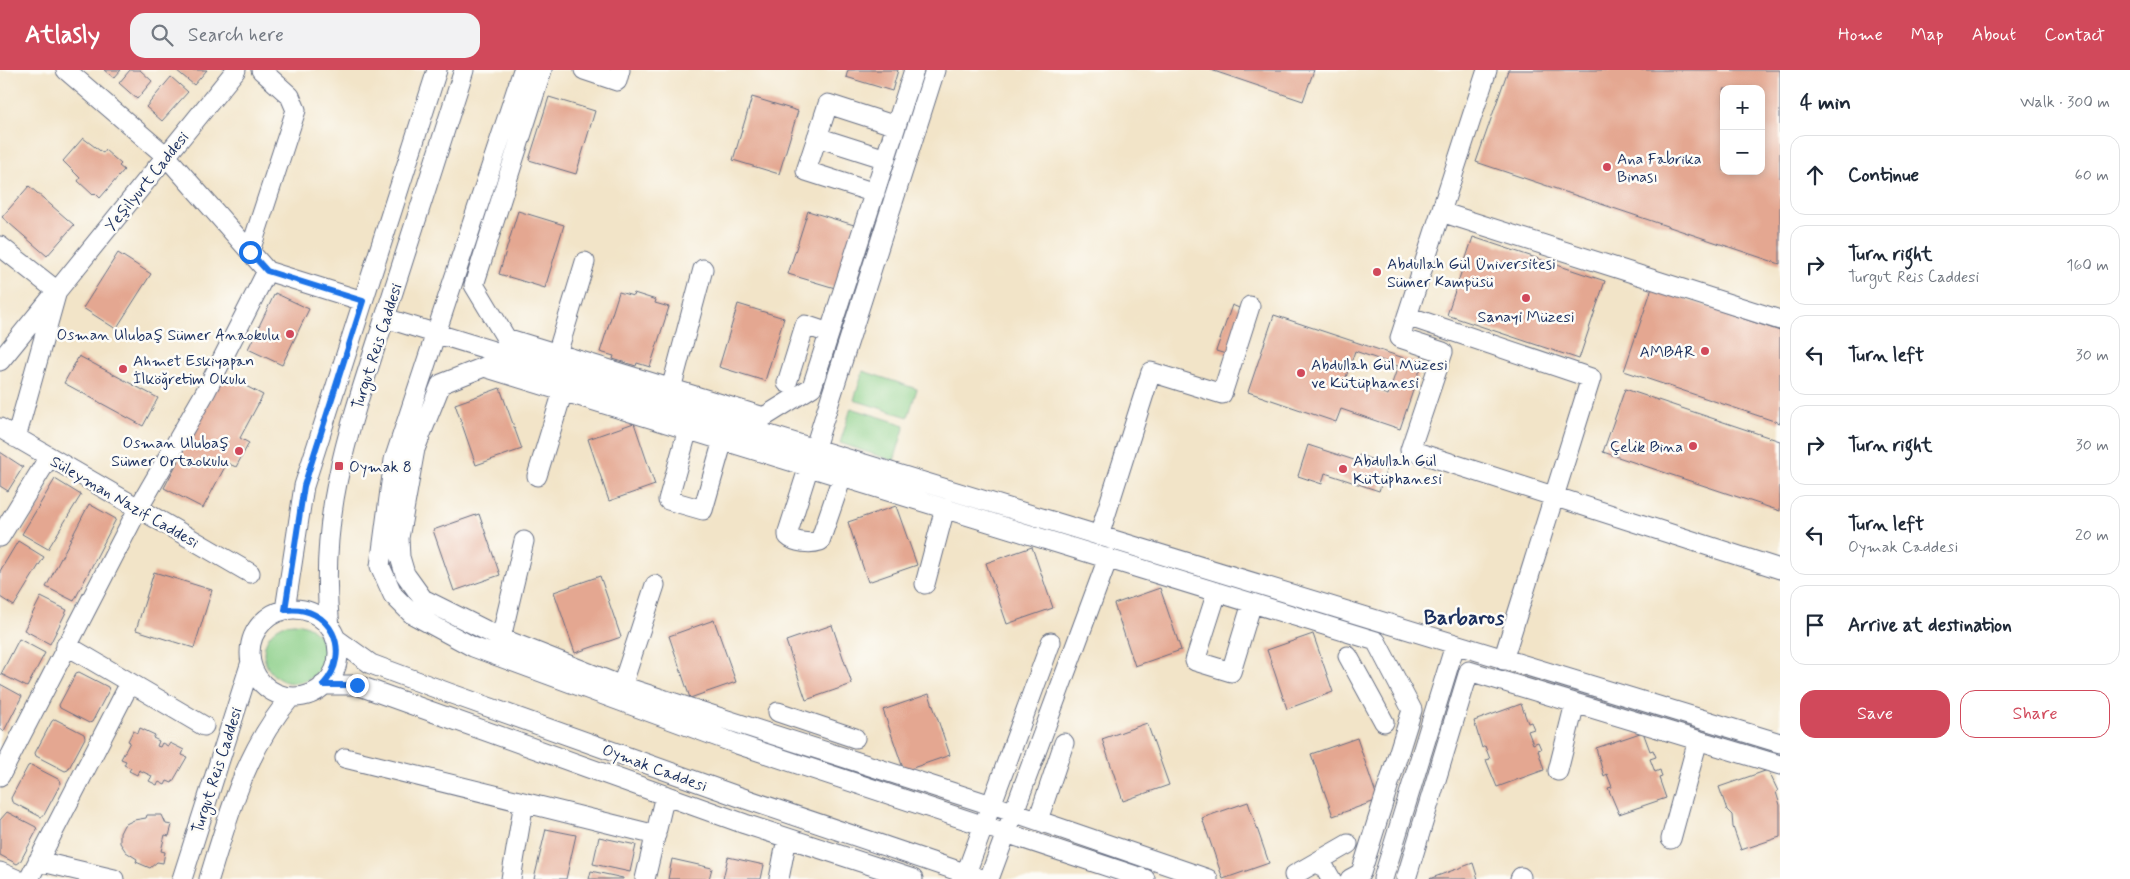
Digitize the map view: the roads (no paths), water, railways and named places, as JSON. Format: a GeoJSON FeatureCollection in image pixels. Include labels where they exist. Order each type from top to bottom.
{"type":"FeatureCollection","features":[{"type":"Feature","properties":{"kind":"street"},"geometry":{"type":"LineString","coordinates":[[66,70],[166,156],[267,271],[363,301]]}},
{"type":"Feature","properties":{"kind":"street","name":"Yeşilyurt Caddesi"},"geometry":{"type":"LineString","coordinates":[[0,361],[236,70]]}},
{"type":"Feature","properties":{"kind":"street"},"geometry":{"type":"LineString","coordinates":[[250,252],[296,110],[290,96],[261,70]]}},
{"type":"Feature","properties":{"kind":"street","name":"Turgut Reis Caddesi"},"geometry":{"type":"LineString","coordinates":[[285,610],[304,486],[437,70]]}},
{"type":"Feature","properties":{"kind":"street","name":"Turgut Reis Caddesi"},"geometry":{"type":"LineString","coordinates":[[332,633],[326,567],[334,491],[345,442],[464,70]]}},
{"type":"Feature","properties":{"kind":"street"},"geometry":{"type":"LineString","coordinates":[[523,70],[438,334],[394,460],[380,566],[393,595],[412,614],[473,647],[737,744],[1145,879]]}},
{"type":"Feature","properties":{"kind":"street"},"geometry":{"type":"LineString","coordinates":[[542,70],[474,285],[506,338],[764,417],[812,387],[914,70]]}},
{"type":"Feature","properties":{"kind":"street"},"geometry":{"type":"LineString","coordinates":[[584,70],[617,81],[620,70]]}},
{"type":"Feature","properties":{"kind":"street"},"geometry":{"type":"LineString","coordinates":[[842,477],[820,541],[814,543],[792,540],[788,532],[935,70]]}},
{"type":"Feature","properties":{"kind":"street"},"geometry":{"type":"LineString","coordinates":[[1487,70],[1400,338],[1443,352],[1410,450],[1553,498],[1780,569]]}},
{"type":"Feature","properties":{"kind":"street"},"geometry":{"type":"LineString","coordinates":[[874,193],[806,171],[817,137],[828,104],[896,126]]}},
{"type":"Feature","properties":{"kind":"street"},"geometry":{"type":"LineString","coordinates":[[817,137],[886,159]]}},
{"type":"Feature","properties":{"kind":"street"},"geometry":{"type":"LineString","coordinates":[[1441,212],[1780,320]]}},
{"type":"Feature","properties":{"kind":"street"},"geometry":{"type":"LineString","coordinates":[[0,246],[57,292],[8,433]]}},
{"type":"Feature","properties":{"kind":"street"},"geometry":{"type":"LineString","coordinates":[[557,354],[585,262]]}},
{"type":"Feature","properties":{"kind":"street"},"geometry":{"type":"LineString","coordinates":[[671,388],[702,270]]}},
{"type":"Feature","properties":{"kind":"street"},"geometry":{"type":"LineString","coordinates":[[0,776],[66,645],[138,509],[206,391],[267,271]]}},
{"type":"Feature","properties":{"kind":"street"},"geometry":{"type":"LineString","coordinates":[[1099,536],[1151,372],[1222,394],[1250,306]]}},
{"type":"Feature","properties":{"kind":"street"},"geometry":{"type":"LineString","coordinates":[[1407,316],[1590,378],[1503,660]]}},
{"type":"Feature","properties":{"kind":"street"},"geometry":{"type":"LineString","coordinates":[[385,318],[1780,743]]}},
{"type":"Feature","properties":{"kind":"street"},"geometry":{"type":"LineString","coordinates":[[787,383],[805,325],[829,333]]}},
{"type":"Feature","properties":{"kind":"street"},"geometry":{"type":"LineString","coordinates":[[1208,879],[1038,820],[622,686],[501,638],[422,599],[405,574],[400,557],[399,538],[416,449],[440,384],[484,367],[1376,641],[1412,710],[1361,873],[1350,879]]}},
{"type":"Feature","properties":{"kind":"street"},"geometry":{"type":"LineString","coordinates":[[537,476],[563,391]]}},
{"type":"Feature","properties":{"kind":"street"},"geometry":{"type":"LineString","coordinates":[[688,429],[668,500],[703,510],[723,440]]}},
{"type":"Feature","properties":{"kind":"street","name":"Süleyman Nazif Caddesi"},"geometry":{"type":"LineString","coordinates":[[8,433],[250,573]]}},
{"type":"Feature","properties":{"kind":"street"},"geometry":{"type":"LineString","coordinates":[[0,536],[48,457]]}},
{"type":"Feature","properties":{"kind":"street"},"geometry":{"type":"LineString","coordinates":[[924,584],[944,508]]}},
{"type":"Feature","properties":{"kind":"street"},"geometry":{"type":"LineString","coordinates":[[501,638],[524,541]]}},
{"type":"Feature","properties":{"kind":"street"},"geometry":{"type":"LineString","coordinates":[[989,879],[1108,558]]}},
{"type":"Feature","properties":{"kind":"street"},"geometry":{"type":"LineString","coordinates":[[622,686],[655,585]]}},
{"type":"Feature","properties":{"kind":"street"},"geometry":{"type":"LineString","coordinates":[[1217,592],[1195,661],[1231,672],[1252,603]]}},
{"type":"Feature","properties":{"kind":"street"},"geometry":{"type":"LineString","coordinates":[[285,610],[302,610],[313,613],[332,633],[337,661],[333,672],[323,685],[308,694],[291,697],[275,692],[265,686],[255,673],[251,662],[251,645],[257,629],[269,617],[285,610]]}},
{"type":"Feature","properties":{"kind":"street","name":"Oymak Caddesi"},"geometry":{"type":"LineString","coordinates":[[332,633],[371,664],[737,796],[971,877]]}},
{"type":"Feature","properties":{"kind":"street"},"geometry":{"type":"LineString","coordinates":[[971,877],[984,827],[1051,642]]}},
{"type":"Feature","properties":{"kind":"street"},"geometry":{"type":"LineString","coordinates":[[66,645],[204,726]]}},
{"type":"Feature","properties":{"kind":"street"},"geometry":{"type":"LineString","coordinates":[[1383,879],[1454,645]]}},
{"type":"Feature","properties":{"kind":"street"},"geometry":{"type":"LineString","coordinates":[[1348,656],[1384,722]]}},
{"type":"Feature","properties":{"kind":"street","name":"Turgut Reis Caddesi"},"geometry":{"type":"LineString","coordinates":[[182,879],[251,662]]}},
{"type":"Feature","properties":{"kind":"street"},"geometry":{"type":"LineString","coordinates":[[1406,879],[1469,671],[1780,765]]}},
{"type":"Feature","properties":{"kind":"street"},"geometry":{"type":"LineString","coordinates":[[1365,688],[1393,673]]}},
{"type":"Feature","properties":{"kind":"street"},"geometry":{"type":"LineString","coordinates":[[1038,678],[1059,686]]}},
{"type":"Feature","properties":{"kind":"street"},"geometry":{"type":"LineString","coordinates":[[29,879],[130,683]]}},
{"type":"Feature","properties":{"kind":"street","name":"Oymak Caddesi"},"geometry":{"type":"LineString","coordinates":[[323,685],[357,685],[787,838],[913,879]]}},
{"type":"Feature","properties":{"kind":"street","name":"Turgut Reis Caddesi"},"geometry":{"type":"LineString","coordinates":[[209,879],[248,763],[267,727],[291,697]]}},
{"type":"Feature","properties":{"kind":"street"},"geometry":{"type":"LineString","coordinates":[[1558,771],[1575,703]]}},
{"type":"Feature","properties":{"kind":"street"},"geometry":{"type":"LineString","coordinates":[[778,712],[855,738]]}},
{"type":"Feature","properties":{"kind":"street"},"geometry":{"type":"LineString","coordinates":[[810,747],[817,725]]}},
{"type":"Feature","properties":{"kind":"street"},"geometry":{"type":"LineString","coordinates":[[1671,839],[1698,740]]}},
{"type":"Feature","properties":{"kind":"street"},"geometry":{"type":"LineString","coordinates":[[1038,820],[1064,743]]}},
{"type":"Feature","properties":{"kind":"street"},"geometry":{"type":"LineString","coordinates":[[1422,751],[1443,759]]}},
{"type":"Feature","properties":{"kind":"street"},"geometry":{"type":"LineString","coordinates":[[345,758],[656,835]]}},
{"type":"Feature","properties":{"kind":"street"},"geometry":{"type":"LineString","coordinates":[[645,879],[665,795]]}},
{"type":"Feature","properties":{"kind":"street"},"geometry":{"type":"LineString","coordinates":[[511,879],[524,802]]}},
{"type":"Feature","properties":{"kind":"street"},"geometry":{"type":"LineString","coordinates":[[779,879],[787,838]]}},
{"type":"Feature","properties":{"kind":"street"},"geometry":{"type":"LineString","coordinates":[[1294,875],[1348,844]]}},
{"type":"Feature","properties":{"kind":"street"},"geometry":{"type":"LineString","coordinates":[[1320,860],[1331,879]]}},
{"type":"Feature","properties":{"kind":"street"},"geometry":{"type":"LineString","coordinates":[[38,861],[114,879]]}},
{"type":"Feature","properties":{"kind":"street"},"geometry":{"type":"LineString","coordinates":[[0,872],[16,879]]}},
{"type":"Feature","properties":{"kind":"place","name":"Ana Fabrika Binası"},"geometry":{"type":"Point","coordinates":[1607,167]}},
{"type":"Feature","properties":{"kind":"place","name":"Abdullah Gül Üniversitesi Sümer Kampüsü"},"geometry":{"type":"Point","coordinates":[1377,272]}},
{"type":"Feature","properties":{"kind":"place","name":"Sanayi Müzesi"},"geometry":{"type":"Point","coordinates":[1526,298]}},
{"type":"Feature","properties":{"kind":"place","name":"Osman Ulubaş Sümer Anaokulu"},"geometry":{"type":"Point","coordinates":[290,334]}},
{"type":"Feature","properties":{"kind":"place","name":"AMBAR"},"geometry":{"type":"Point","coordinates":[1705,351]}},
{"type":"Feature","properties":{"kind":"place","name":"Ahmet Eskiyapan İlköğretim Okulu"},"geometry":{"type":"Point","coordinates":[123,369]}},
{"type":"Feature","properties":{"kind":"place","name":"Abdullah Gül Müzesi ve Kütüphanesi"},"geometry":{"type":"Point","coordinates":[1301,373]}},
{"type":"Feature","properties":{"kind":"place","name":"Çelik Bina"},"geometry":{"type":"Point","coordinates":[1693,446]}},
{"type":"Feature","properties":{"kind":"place","name":"Osman Ulubaş Sümer Ortaokulu"},"geometry":{"type":"Point","coordinates":[239,451]}},
{"type":"Feature","properties":{"kind":"place","name":"Oymak 8"},"geometry":{"type":"Point","coordinates":[339,466]}},
{"type":"Feature","properties":{"kind":"place","name":"Abdullah Gül Kütüphanesi"},"geometry":{"type":"Point","coordinates":[1343,469]}},
{"type":"Feature","properties":{"kind":"district","name":"Barbaros"},"geometry":{"type":"Point","coordinates":[1464,617]}}]}
